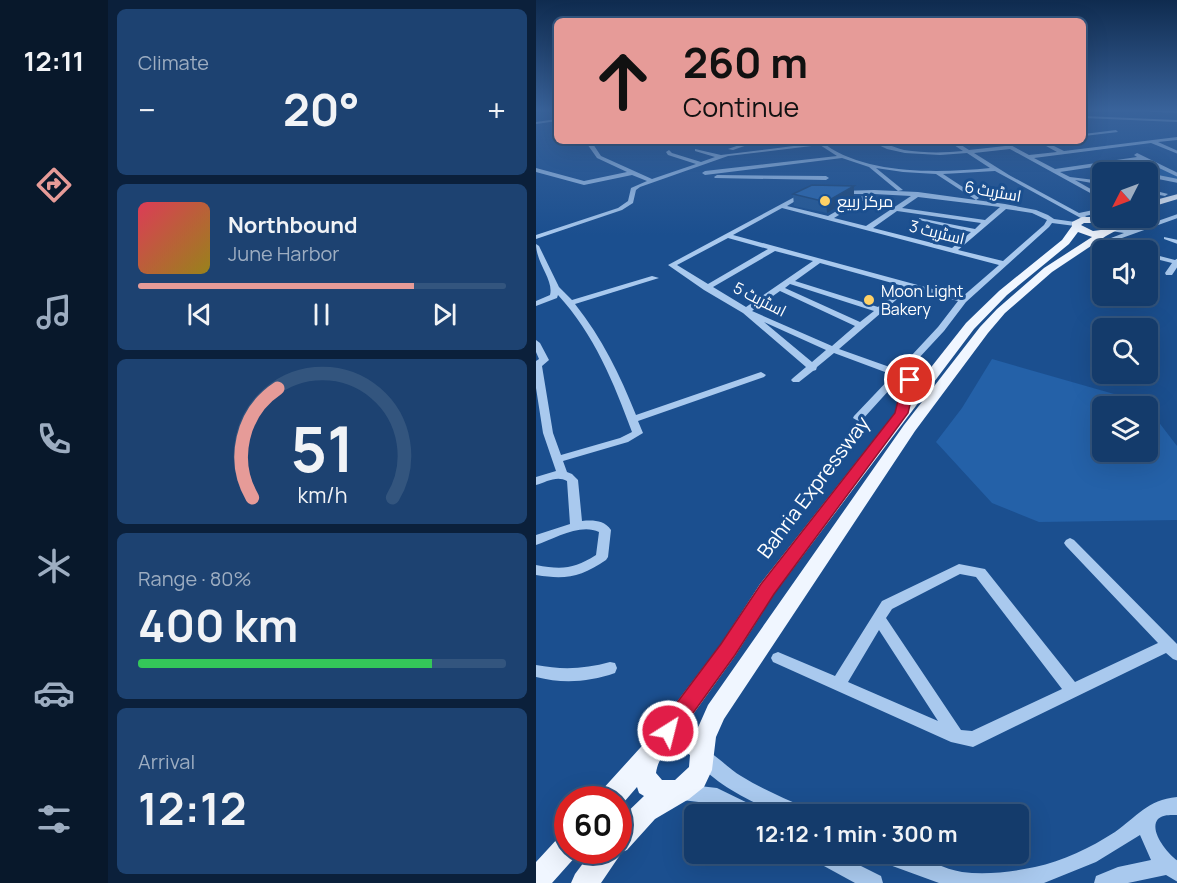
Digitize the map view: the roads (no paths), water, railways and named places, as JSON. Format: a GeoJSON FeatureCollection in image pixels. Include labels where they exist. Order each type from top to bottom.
{"type":"FeatureCollection","features":[{"type":"Feature","properties":{"kind":"main road"},"geometry":{"type":"LineString","coordinates":[[1158,203],[1178,196]]}},
{"type":"Feature","properties":{"kind":"main road"},"geometry":{"type":"LineString","coordinates":[[1158,210],[1178,204]]}},
{"type":"Feature","properties":{"kind":"main road"},"geometry":{"type":"LineString","coordinates":[[1081,221],[1092,220]]}},
{"type":"Feature","properties":{"kind":"main road"},"geometry":{"type":"LineString","coordinates":[[1081,221],[1089,233],[1107,234]]}},
{"type":"Feature","properties":{"kind":"main road"},"geometry":{"type":"LineString","coordinates":[[1081,221],[1106,223],[1107,234]]}},
{"type":"Feature","properties":{"kind":"main road","name":"Bahria Expressway"},"geometry":{"type":"LineString","coordinates":[[622,786],[653,751],[728,650],[767,589],[901,413],[987,308],[1066,242],[1081,221]]}},
{"type":"Feature","properties":{"kind":"main road"},"geometry":{"type":"LineString","coordinates":[[632,825],[645,810],[661,799],[687,787],[700,773],[705,737],[716,712],[909,428],[984,330],[1001,311],[1048,270],[1117,228]]}},
{"type":"Feature","properties":{"kind":"main road"},"geometry":{"type":"LineString","coordinates":[[678,792],[660,793],[653,789],[644,776],[653,751],[670,738],[681,737],[691,740],[698,746],[702,755]]}},
{"type":"Feature","properties":{"kind":"main road"},"geometry":{"type":"LineString","coordinates":[[536,881],[554,861]]}},
{"type":"Feature","properties":{"kind":"main road"},"geometry":{"type":"LineString","coordinates":[[584,883],[600,864]]}},
{"type":"Feature","properties":{"kind":"street"},"geometry":{"type":"LineString","coordinates":[[596,152],[599,157],[651,182]]}},
{"type":"Feature","properties":{"kind":"street"},"geometry":{"type":"LineString","coordinates":[[669,152],[702,164]]}},
{"type":"Feature","properties":{"kind":"street"},"geometry":{"type":"LineString","coordinates":[[707,152],[724,156]]}},
{"type":"Feature","properties":{"kind":"street"},"geometry":{"type":"LineString","coordinates":[[536,237],[620,209],[631,202],[633,189],[724,156],[750,152]]}},
{"type":"Feature","properties":{"kind":"street"},"geometry":{"type":"LineString","coordinates":[[835,152],[842,157],[868,165],[896,169],[937,172],[993,169]]}},
{"type":"Feature","properties":{"kind":"street"},"geometry":{"type":"LineString","coordinates":[[966,152],[1081,221]]}},
{"type":"Feature","properties":{"kind":"street"},"geometry":{"type":"LineString","coordinates":[[1019,152],[1092,192]]}},
{"type":"Feature","properties":{"kind":"street"},"geometry":{"type":"LineString","coordinates":[[1028,157],[1067,152]]}},
{"type":"Feature","properties":{"kind":"street"},"geometry":{"type":"LineString","coordinates":[[1131,152],[1178,174]]}},
{"type":"Feature","properties":{"kind":"street"},"geometry":{"type":"LineString","coordinates":[[826,178],[748,179],[709,177],[705,173],[842,157]]}},
{"type":"Feature","properties":{"kind":"street"},"geometry":{"type":"LineString","coordinates":[[1114,162],[1143,158]]}},
{"type":"Feature","properties":{"kind":"street"},"geometry":{"type":"LineString","coordinates":[[809,161],[815,167]]}},
{"type":"Feature","properties":{"kind":"street","name":"اسٹریٹ 3"},"geometry":{"type":"LineString","coordinates":[[868,165],[900,190]]}},
{"type":"Feature","properties":{"kind":"street"},"geometry":{"type":"LineString","coordinates":[[1054,171],[1092,165]]}},
{"type":"Feature","properties":{"kind":"street"},"geometry":{"type":"LineString","coordinates":[[536,170],[584,183],[632,173]]}},
{"type":"Feature","properties":{"kind":"street"},"geometry":{"type":"LineString","coordinates":[[937,172],[976,198]]}},
{"type":"Feature","properties":{"kind":"street"},"geometry":{"type":"LineString","coordinates":[[820,173],[834,186]]}},
{"type":"Feature","properties":{"kind":"street"},"geometry":{"type":"LineString","coordinates":[[1063,176],[1092,181]]}},
{"type":"Feature","properties":{"kind":"street"},"geometry":{"type":"LineString","coordinates":[[1158,177],[1178,181]]}},
{"type":"Feature","properties":{"kind":"street"},"geometry":{"type":"LineString","coordinates":[[729,236],[780,206],[811,192]]}},
{"type":"Feature","properties":{"kind":"street","name":"اسٹریٹ 6"},"geometry":{"type":"LineString","coordinates":[[829,192],[918,194],[1005,206],[1046,216],[1049,223],[1081,221],[1092,216]]}},
{"type":"Feature","properties":{"kind":"street"},"geometry":{"type":"LineString","coordinates":[[828,219],[874,192]]}},
{"type":"Feature","properties":{"kind":"street"},"geometry":{"type":"LineString","coordinates":[[1158,193],[1165,194]]}},
{"type":"Feature","properties":{"kind":"street"},"geometry":{"type":"LineString","coordinates":[[868,228],[918,194]]}},
{"type":"Feature","properties":{"kind":"street","name":"اسٹریٹ 3"},"geometry":{"type":"LineString","coordinates":[[780,206],[1005,264]]}},
{"type":"Feature","properties":{"kind":"street"},"geometry":{"type":"LineString","coordinates":[[954,250],[1005,206]]}},
{"type":"Feature","properties":{"kind":"street"},"geometry":{"type":"LineString","coordinates":[[894,211],[988,222]]}},
{"type":"Feature","properties":{"kind":"street"},"geometry":{"type":"LineString","coordinates":[[894,211],[976,231]]}},
{"type":"Feature","properties":{"kind":"street"},"geometry":{"type":"LineString","coordinates":[[1107,234],[1133,232],[1176,217]]}},
{"type":"Feature","properties":{"kind":"street"},"geometry":{"type":"LineString","coordinates":[[858,418],[941,329],[963,300],[1049,223]]}},
{"type":"Feature","properties":{"kind":"street"},"geometry":{"type":"LineString","coordinates":[[1107,234],[1133,232]]}},
{"type":"Feature","properties":{"kind":"street"},"geometry":{"type":"LineString","coordinates":[[1107,234],[1115,240]]}},
{"type":"Feature","properties":{"kind":"street"},"geometry":{"type":"LineString","coordinates":[[729,236],[963,300]]}},
{"type":"Feature","properties":{"kind":"street","name":"اسٹریٹ 5"},"geometry":{"type":"LineString","coordinates":[[729,236],[672,266],[746,311],[834,350],[900,373]]}},
{"type":"Feature","properties":{"kind":"street"},"geometry":{"type":"LineString","coordinates":[[1166,238],[1178,242]]}},
{"type":"Feature","properties":{"kind":"street"},"geometry":{"type":"LineString","coordinates":[[536,246],[556,288],[571,303],[596,336],[638,433],[633,437],[558,459]]}},
{"type":"Feature","properties":{"kind":"street"},"geometry":{"type":"LineString","coordinates":[[707,288],[775,248]]}},
{"type":"Feature","properties":{"kind":"street"},"geometry":{"type":"LineString","coordinates":[[1158,257],[1176,261],[1169,273]]}},
{"type":"Feature","properties":{"kind":"street"},"geometry":{"type":"LineString","coordinates":[[813,368],[746,311],[820,260]]}},
{"type":"Feature","properties":{"kind":"street"},"geometry":{"type":"LineString","coordinates":[[536,273],[548,271]]}},
{"type":"Feature","properties":{"kind":"street"},"geometry":{"type":"LineString","coordinates":[[571,303],[655,278]]}},
{"type":"Feature","properties":{"kind":"street"},"geometry":{"type":"LineString","coordinates":[[789,281],[880,310]]}},
{"type":"Feature","properties":{"kind":"street"},"geometry":{"type":"LineString","coordinates":[[796,380],[909,285]]}},
{"type":"Feature","properties":{"kind":"street"},"geometry":{"type":"LineString","coordinates":[[536,304],[554,296],[556,288]]}},
{"type":"Feature","properties":{"kind":"street"},"geometry":{"type":"LineString","coordinates":[[779,288],[860,325]]}},
{"type":"Feature","properties":{"kind":"street"},"geometry":{"type":"LineString","coordinates":[[536,343],[544,360],[537,365],[548,433],[562,473],[572,480],[576,526]]}},
{"type":"Feature","properties":{"kind":"street"},"geometry":{"type":"LineString","coordinates":[[900,373],[910,380],[901,413]]}},
{"type":"Feature","properties":{"kind":"street"},"geometry":{"type":"LineString","coordinates":[[633,419],[761,375]]}},
{"type":"Feature","properties":{"kind":"street"},"geometry":{"type":"LineString","coordinates":[[536,481],[562,473]]}},
{"type":"Feature","properties":{"kind":"street"},"geometry":{"type":"LineString","coordinates":[[536,540],[576,526],[603,526],[605,530],[602,558],[587,567],[568,575],[536,570]]}},
{"type":"Feature","properties":{"kind":"street"},"geometry":{"type":"LineString","coordinates":[[778,658],[957,737],[973,738],[1073,691],[1173,650],[1070,543]]}},
{"type":"Feature","properties":{"kind":"street"},"geometry":{"type":"LineString","coordinates":[[838,685],[887,605],[959,569],[980,573],[1073,691]]}},
{"type":"Feature","properties":{"kind":"street"},"geometry":{"type":"LineString","coordinates":[[879,618],[957,737]]}},
{"type":"Feature","properties":{"kind":"street"},"geometry":{"type":"LineString","coordinates":[[536,671],[552,675],[585,675],[610,668]]}},
{"type":"Feature","properties":{"kind":"street"},"geometry":{"type":"LineString","coordinates":[[702,755],[711,765],[727,776],[781,804]]}},
{"type":"Feature","properties":{"kind":"street"},"geometry":{"type":"LineString","coordinates":[[678,792],[717,796],[733,804]]}},
{"type":"Feature","properties":{"kind":"street"},"geometry":{"type":"LineString","coordinates":[[1168,806],[1146,829],[1151,848],[1171,869]]}},
{"type":"Feature","properties":{"kind":"street"},"geometry":{"type":"LineString","coordinates":[[911,864],[960,881],[994,883],[1051,872],[1100,850],[1138,828],[1168,806]]}},
{"type":"Feature","properties":{"kind":"street"},"geometry":{"type":"LineString","coordinates":[[833,864],[854,879],[874,883]]}},
{"type":"Feature","properties":{"kind":"street"},"geometry":{"type":"LineString","coordinates":[[1103,883],[1118,876],[1171,869]]}},
{"type":"Feature","properties":{"kind":"place","name":"مرکز ربیع"},"geometry":{"type":"Point","coordinates":[825,201]}},
{"type":"Feature","properties":{"kind":"place","name":"Moon Light Bakery"},"geometry":{"type":"Point","coordinates":[869,300]}}]}
